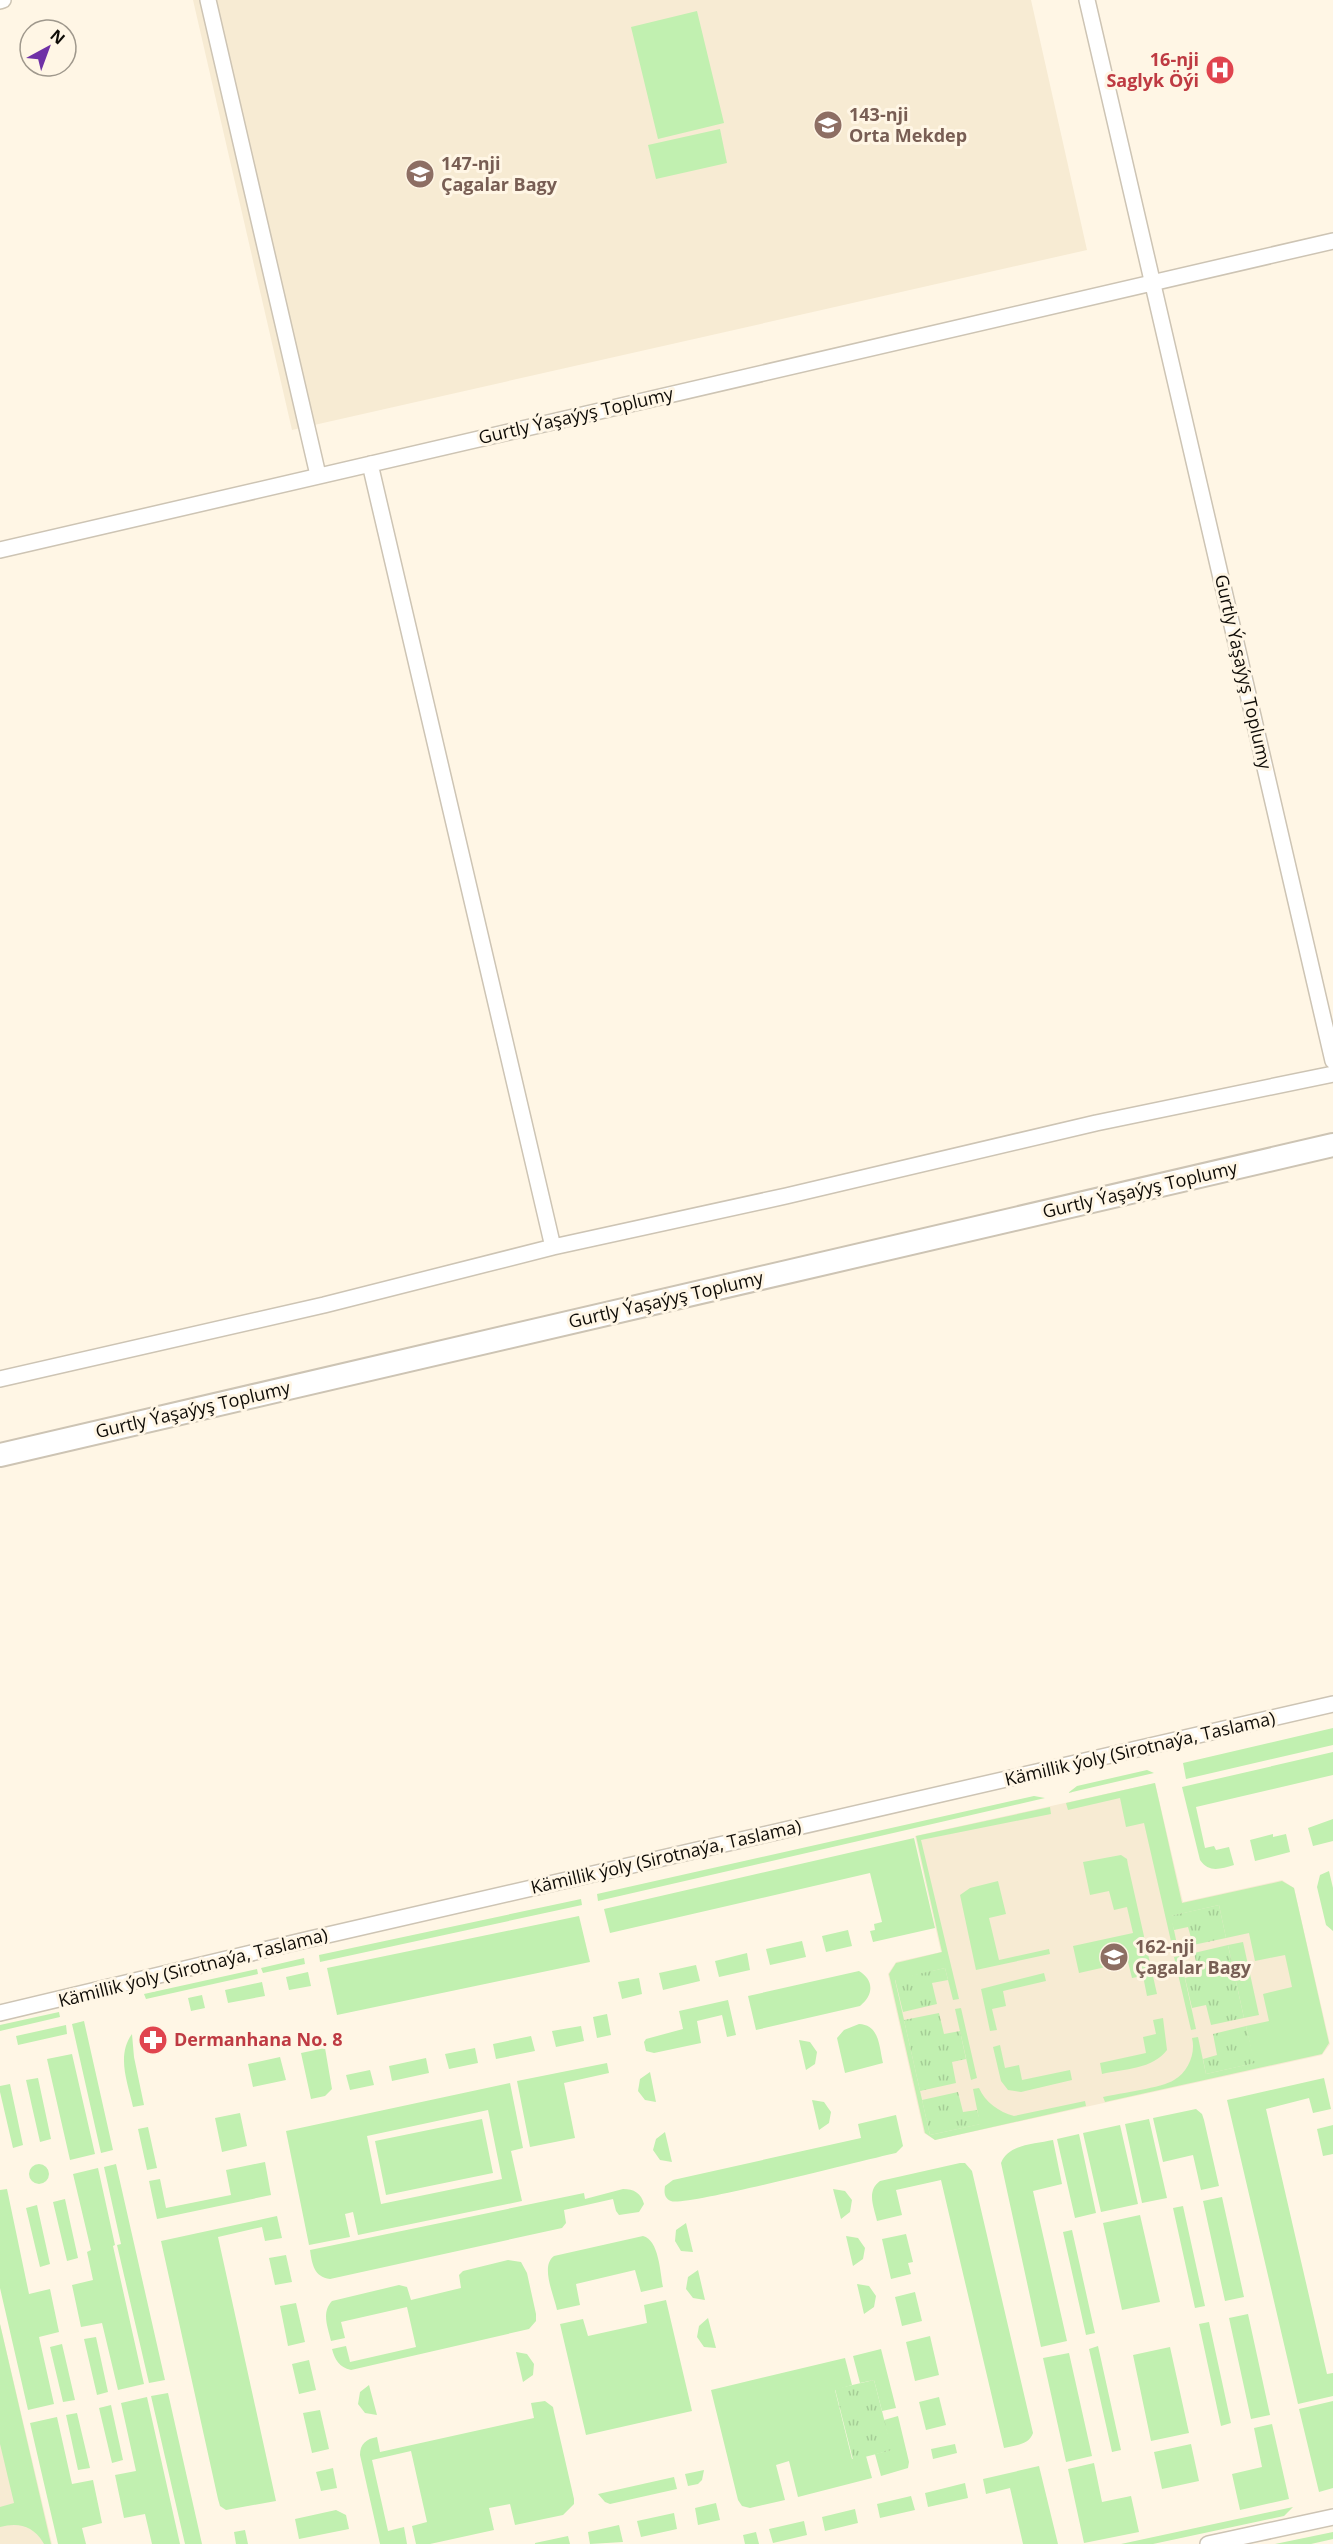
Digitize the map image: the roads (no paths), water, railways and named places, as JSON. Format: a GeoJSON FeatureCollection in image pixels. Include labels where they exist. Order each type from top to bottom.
{"type":"FeatureCollection","features":[{"type":"Feature","properties":{"kind":"street"},"geometry":{"type":"LineString","coordinates":[[208,0],[318,475]]}},
{"type":"Feature","properties":{"kind":"street","name":"Gurtly Ýaşaýyş Toplumy"},"geometry":{"type":"LineString","coordinates":[[1087,0],[1333,1061]]}},
{"type":"Feature","properties":{"kind":"street","name":"Gurtly Ýaşaýyş Toplumy"},"geometry":{"type":"LineString","coordinates":[[0,550],[1333,241]]}},
{"type":"Feature","properties":{"kind":"street"},"geometry":{"type":"LineString","coordinates":[[370,464],[553,1247]]}},
{"type":"Feature","properties":{"kind":"street"},"geometry":{"type":"LineString","coordinates":[[0,1378],[324,1305],[553,1247],[786,1196],[1096,1123],[1333,1074]]}},
{"type":"Feature","properties":{"kind":"street","name":"Gurtly Ýaşaýyş Toplumy"},"geometry":{"type":"LineString","coordinates":[[0,1455],[1333,1145]]}},
{"type":"Feature","properties":{"kind":"street","name":"Kämillik ýoly (Sirotnaýa, Taslama)"},"geometry":{"type":"LineString","coordinates":[[0,2013],[310,1939],[1333,1704]]}},
{"type":"Feature","properties":{"kind":"street"},"geometry":{"type":"LineString","coordinates":[[1208,2544],[1333,2517]]}},
{"type":"Feature","properties":{"kind":"place","name":"16-nji Saglyk Öýi"},"geometry":{"type":"Point","coordinates":[1220,70]}},
{"type":"Feature","properties":{"kind":"place","name":"143-nji Orta Mekdep"},"geometry":{"type":"Point","coordinates":[828,125]}},
{"type":"Feature","properties":{"kind":"place","name":"147-nji Çagalar Bagy"},"geometry":{"type":"Point","coordinates":[420,174]}},
{"type":"Feature","properties":{"kind":"place","name":"162-nji Çagalar Bagy"},"geometry":{"type":"Point","coordinates":[1114,1957]}},
{"type":"Feature","properties":{"kind":"place","name":"Dermanhana No. 8"},"geometry":{"type":"Point","coordinates":[153,2040]}}]}
